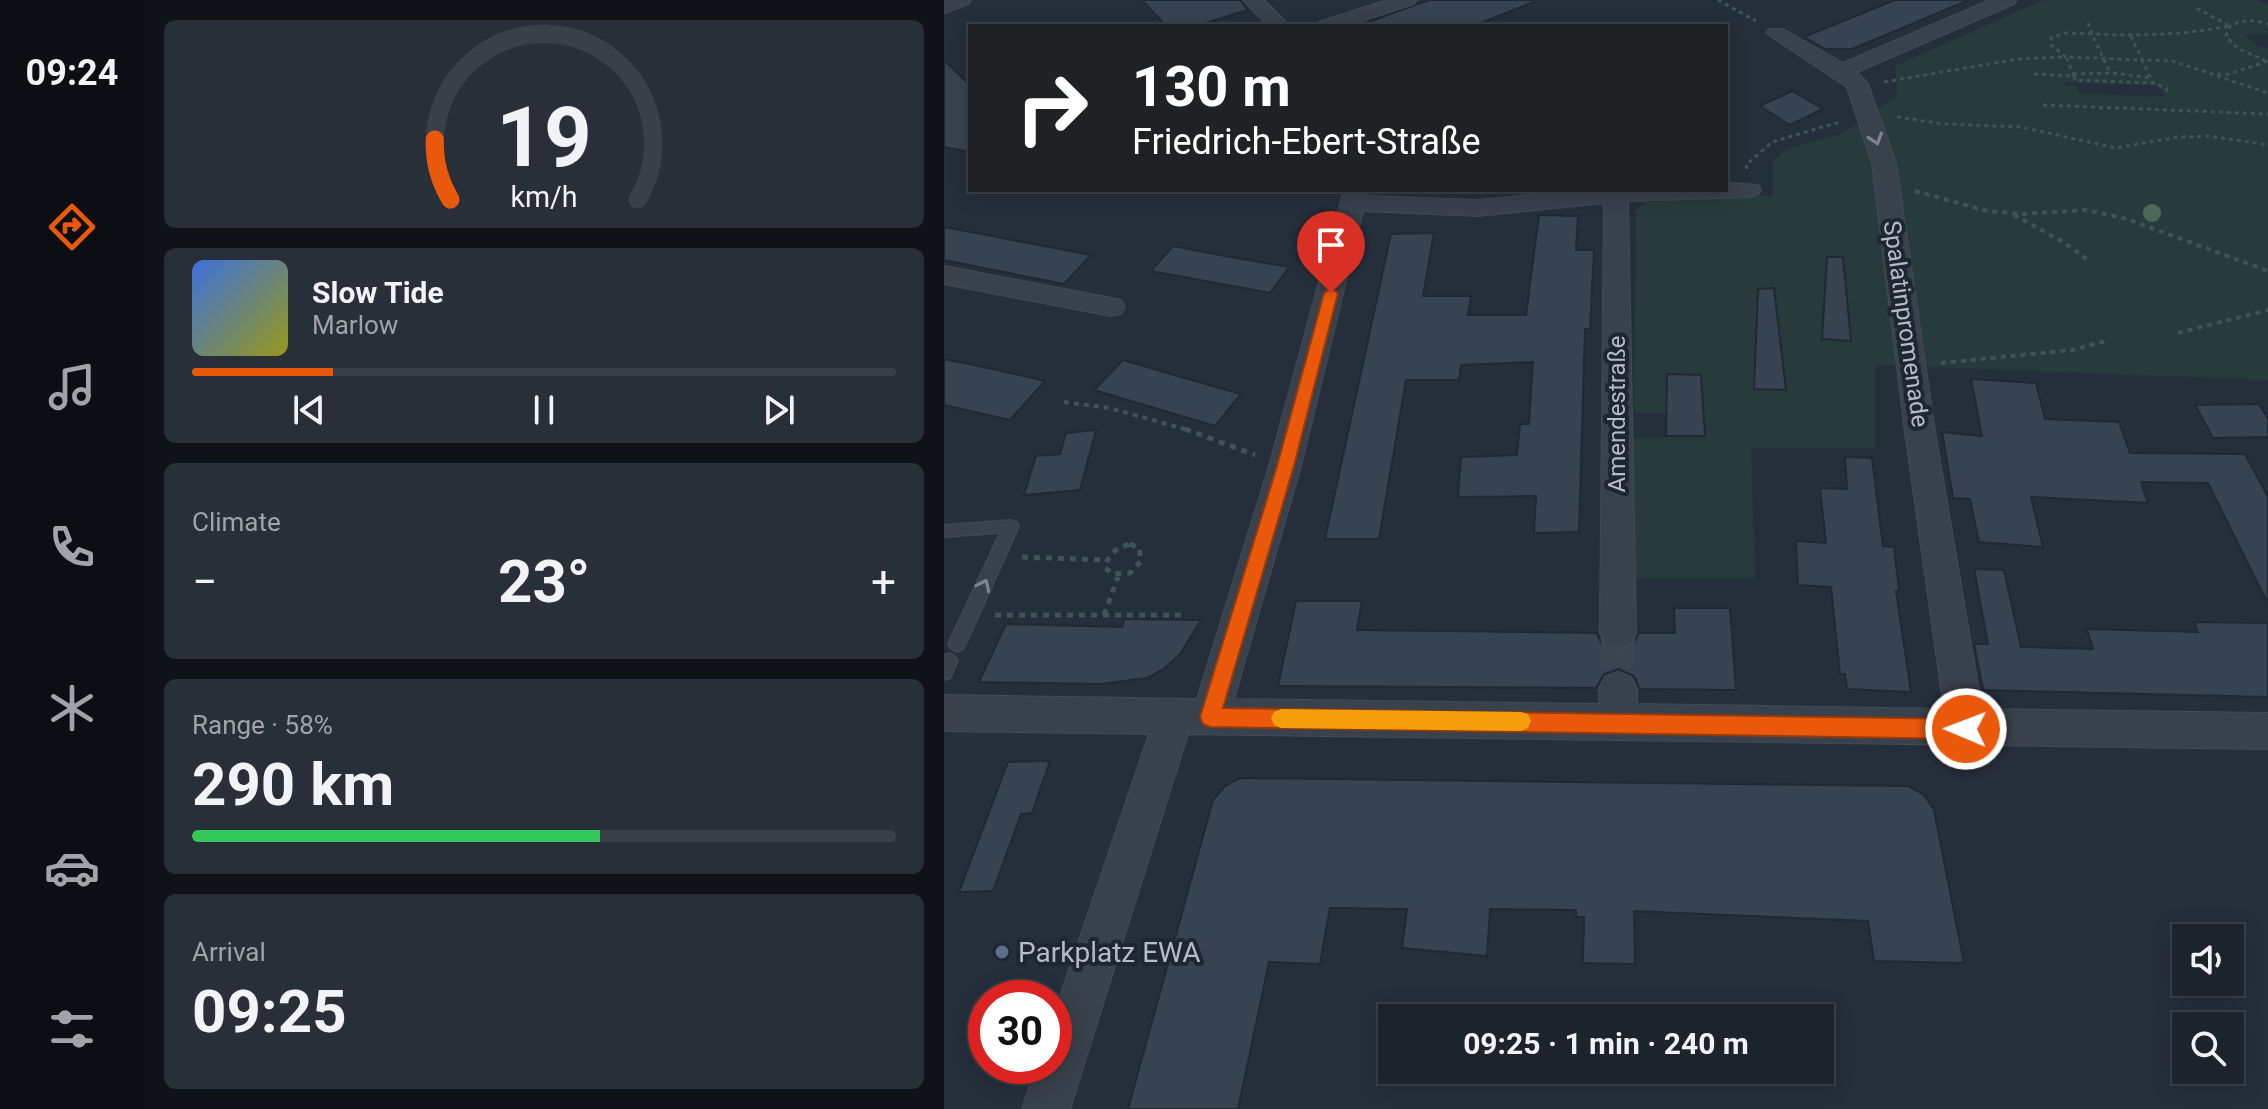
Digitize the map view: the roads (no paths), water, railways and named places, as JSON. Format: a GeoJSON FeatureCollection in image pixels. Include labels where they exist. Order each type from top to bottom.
{"type":"FeatureCollection","features":[{"type":"Feature","properties":{"kind":"street"},"geometry":{"type":"LineString","coordinates":[[944,7],[961,0]]}},
{"type":"Feature","properties":{"kind":"street"},"geometry":{"type":"LineString","coordinates":[[1253,0],[1278,24]]}},
{"type":"Feature","properties":{"kind":"street"},"geometry":{"type":"LineString","coordinates":[[1332,24],[1407,0]]}},
{"type":"Feature","properties":{"kind":"street"},"geometry":{"type":"LineString","coordinates":[[1776,33],[1850,77],[2007,0]]}},
{"type":"Feature","properties":{"kind":"street","name":"Spalatinpromenade"},"geometry":{"type":"LineString","coordinates":[[1850,77],[1869,114],[1884,163],[1966,729]]}},
{"type":"Feature","properties":{"kind":"street"},"geometry":{"type":"LineString","coordinates":[[1728,190],[1749,190]]}},
{"type":"Feature","properties":{"kind":"street"},"geometry":{"type":"LineString","coordinates":[[1046,1109],[1285,466],[1355,197],[1478,208],[1616,193]]}},
{"type":"Feature","properties":{"kind":"street","name":"Amendestraße"},"geometry":{"type":"LineString","coordinates":[[1616,193],[1618,633]]}},
{"type":"Feature","properties":{"kind":"street"},"geometry":{"type":"LineString","coordinates":[[944,275],[1111,307]]}},
{"type":"Feature","properties":{"kind":"street"},"geometry":{"type":"LineString","coordinates":[[944,713],[1192,717],[1618,706],[1966,729],[2268,731]]}},
{"type":"Feature","properties":{"kind":"lane"},"geometry":{"type":"LineString","coordinates":[[944,531],[1011,526],[957,644]]}},
{"type":"Feature","properties":{"kind":"tunnel"},"geometry":{"type":"LineString","coordinates":[[1618,633],[1618,689]]}},
{"type":"Feature","properties":{"kind":"place","name":"Parkplatz EWA"},"geometry":{"type":"Point","coordinates":[1002,952]}}]}
